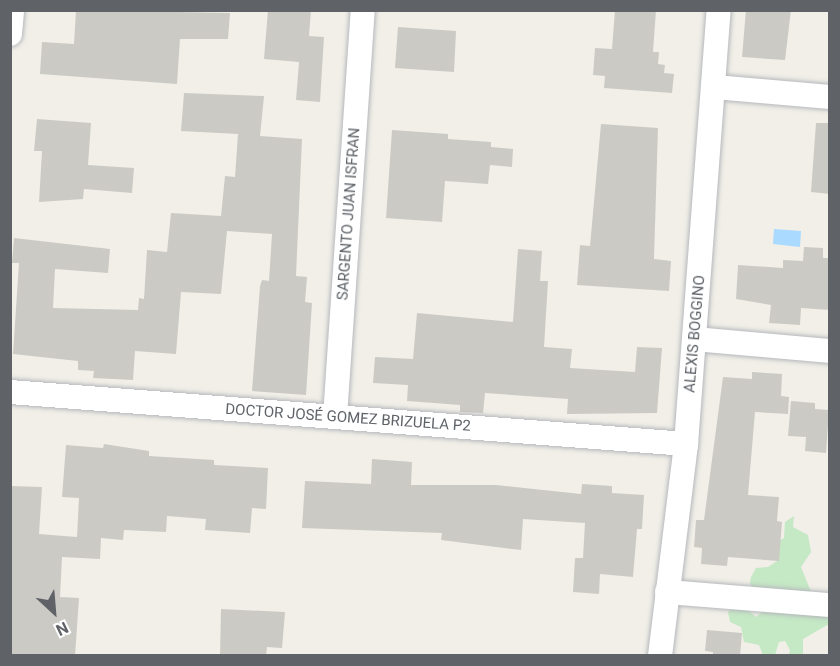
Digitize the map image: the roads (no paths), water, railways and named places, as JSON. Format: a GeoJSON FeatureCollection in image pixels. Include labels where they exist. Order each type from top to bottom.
{"type":"FeatureCollection","features":[{"type":"Feature","properties":{"kind":"street"},"geometry":{"type":"LineString","coordinates":[[10,34],[12,10]]}},
{"type":"Feature","properties":{"kind":"street","name":"SARGENTO JUAN ISFRAN"},"geometry":{"type":"LineString","coordinates":[[335,417],[363,10]]}},
{"type":"Feature","properties":{"kind":"street","name":"ALEXIS BOGGINO"},"geometry":{"type":"LineString","coordinates":[[660,656],[686,444],[715,87],[719,10]]}},
{"type":"Feature","properties":{"kind":"street"},"geometry":{"type":"LineString","coordinates":[[715,87],[830,97]]}},
{"type":"Feature","properties":{"kind":"street"},"geometry":{"type":"LineString","coordinates":[[695,339],[830,351]]}},
{"type":"Feature","properties":{"kind":"street","name":"DOCTOR JOSÉ GOMEZ BRIZUELA P2"},"geometry":{"type":"LineString","coordinates":[[10,392],[686,444]]}},
{"type":"Feature","properties":{"kind":"street"},"geometry":{"type":"LineString","coordinates":[[667,592],[830,605]]}},
{"type":"Feature","properties":{"kind":"water"},"geometry":{"type":"Polygon","coordinates":[[[774,229],[801,231],[800,247],[773,244],[774,229]]]}}]}
